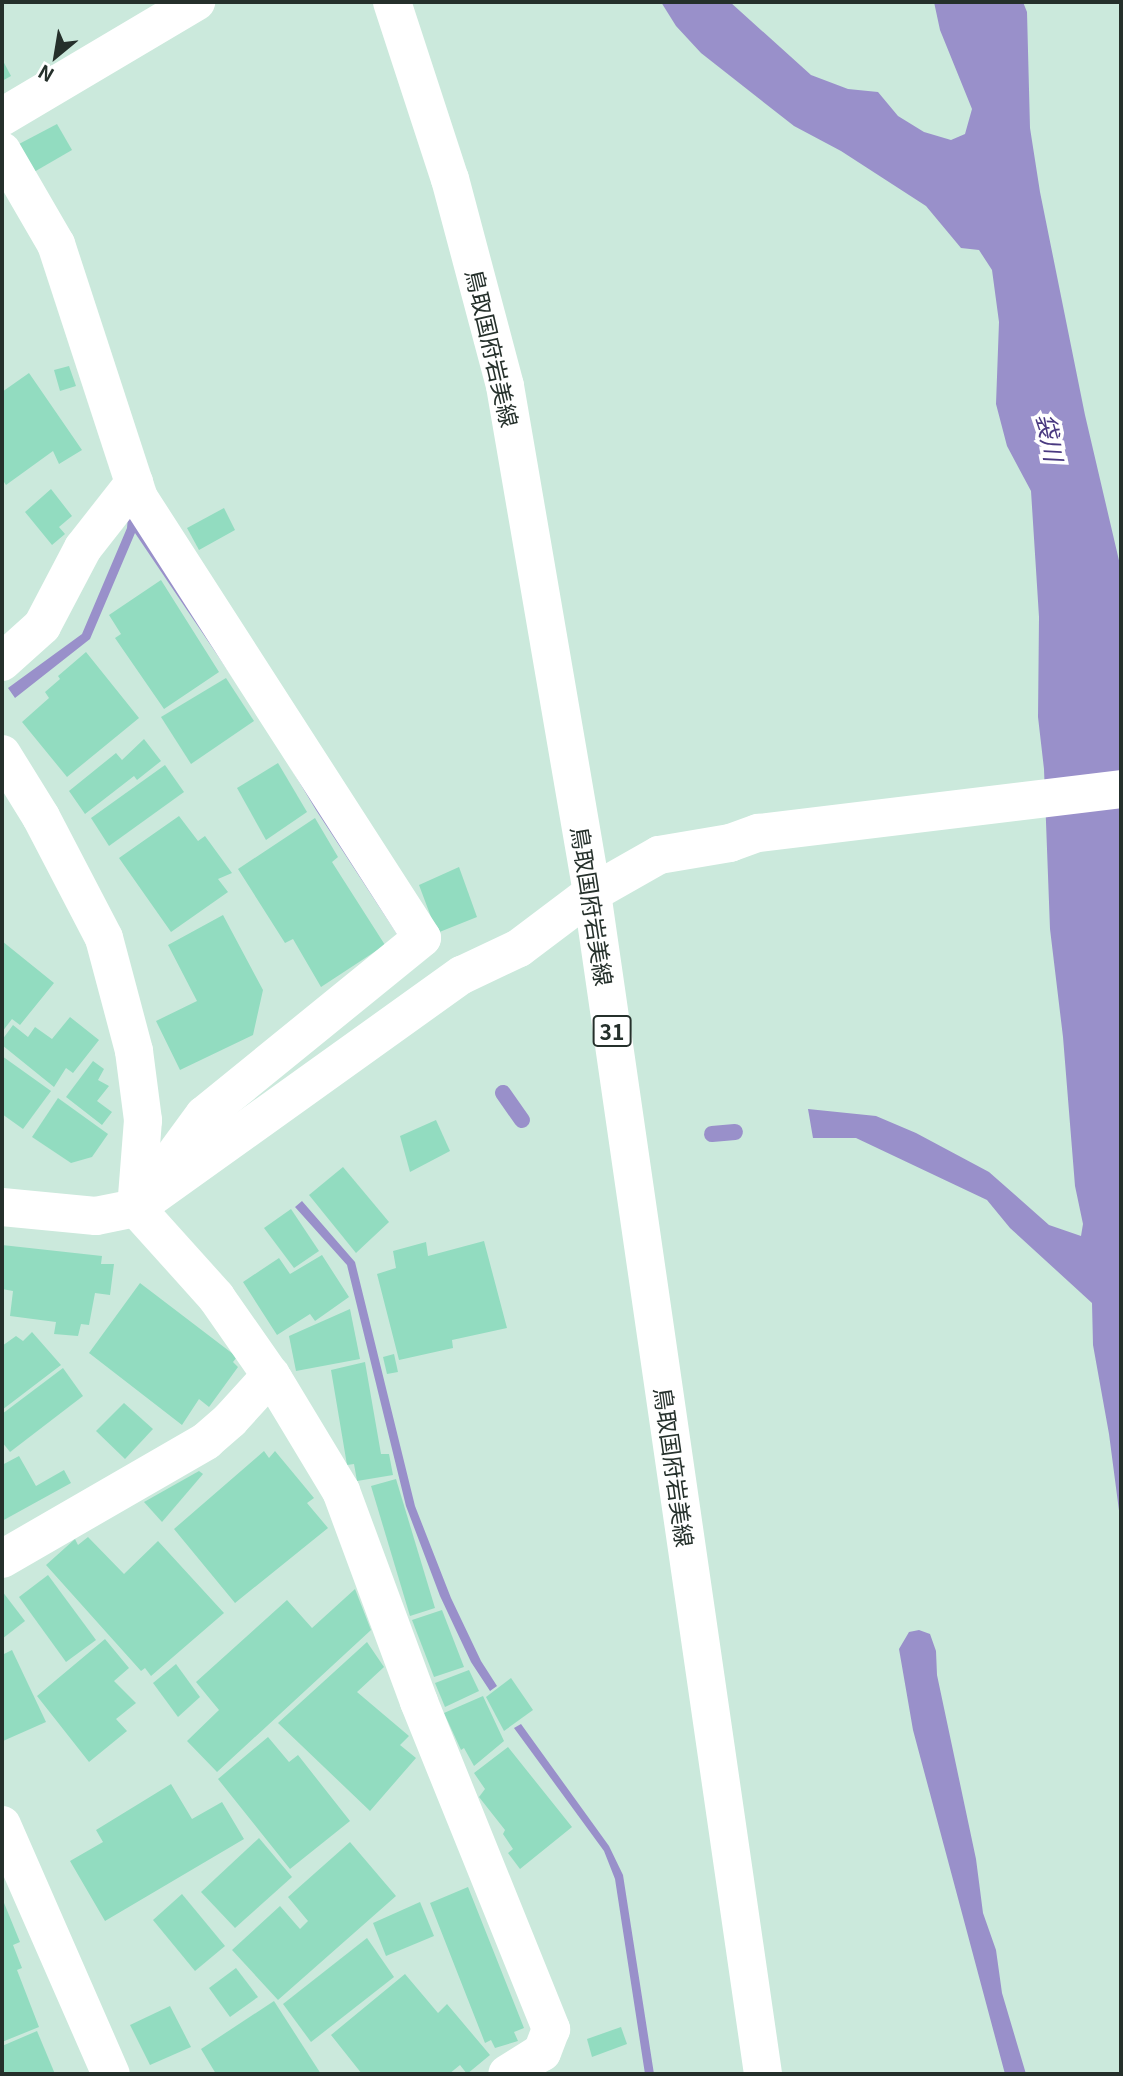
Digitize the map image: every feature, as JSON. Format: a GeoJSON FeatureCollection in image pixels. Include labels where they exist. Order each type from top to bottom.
{"type":"FeatureCollection","features":[{"type":"Feature","properties":{"kind":"street"},"geometry":{"type":"LineString","coordinates":[[2,117],[197,2]]}},
{"type":"Feature","properties":{"kind":"street","name":"鳥取国府岩美線"},"geometry":{"type":"LineString","coordinates":[[392,2],[450,179],[505,386],[592,893],[763,2074]]}},
{"type":"Feature","properties":{"kind":"street"},"geometry":{"type":"LineString","coordinates":[[2,150],[56,244],[139,498],[422,938],[204,1115],[136,1208]]}},
{"type":"Feature","properties":{"kind":"street"},"geometry":{"type":"LineString","coordinates":[[2,662],[42,626],[83,548],[134,483]]}},
{"type":"Feature","properties":{"kind":"street"},"geometry":{"type":"LineString","coordinates":[[2,754],[41,817],[104,938],[134,1051],[143,1121],[136,1208],[216,1297],[271,1375],[341,1491],[418,1702],[551,2029],[542,2052],[507,2074]]}},
{"type":"Feature","properties":{"kind":"street"},"geometry":{"type":"LineString","coordinates":[[2,1207],[96,1216],[136,1208],[462,975],[519,948],[592,893],[659,855],[730,844],[758,833],[1121,789]]}},
{"type":"Feature","properties":{"kind":"street"},"geometry":{"type":"LineString","coordinates":[[2,1559],[206,1441],[230,1420],[271,1375]]}},
{"type":"Feature","properties":{"kind":"street"},"geometry":{"type":"LineString","coordinates":[[2,1825],[110,2074]]}},
{"type":"Feature","properties":{"kind":"water","name":"袋川"},"geometry":{"type":"Polygon","coordinates":[[[661,2],[730,2],[811,75],[848,89],[878,92],[898,116],[924,132],[951,140],[965,134],[972,109],[940,30],[934,2],[1023,2],[1027,12],[1030,128],[1040,192],[1085,415],[1121,569],[1121,1526],[1109,1434],[1093,1345],[1092,1303],[1010,1228],[987,1200],[856,1138],[813,1138],[808,1109],[876,1116],[916,1133],[989,1172],[1049,1225],[1081,1236],[1083,1224],[1075,1186],[1063,1037],[1050,929],[1044,769],[1038,717],[1039,617],[1031,491],[1007,446],[996,404],[999,322],[992,270],[979,250],[961,248],[926,206],[841,151],[794,126],[701,53],[676,26],[661,2]]]}},
{"type":"Feature","properties":{"kind":"water"},"geometry":{"type":"Polygon","coordinates":[[[132,515],[224,647],[403,930],[397,934],[316,810],[268,730],[135,533],[90,639],[15,698],[8,688],[82,634],[127,528],[128,516],[132,515]]]}},
{"type":"Feature","properties":{"kind":"water"},"geometry":{"type":"Polygon","coordinates":[[[302,1201],[355,1262],[415,1506],[451,1598],[481,1661],[497,1686],[490,1691],[471,1662],[440,1596],[406,1506],[347,1265],[295,1207],[302,1201]]]}},
{"type":"Feature","properties":{"kind":"water"},"geometry":{"type":"Polygon","coordinates":[[[919,1630],[930,1634],[936,1651],[937,1675],[976,1859],[983,1913],[996,1950],[1002,1993],[1026,2074],[1005,2074],[913,1730],[899,1649],[909,1632],[919,1630]]]}},
{"type":"Feature","properties":{"kind":"water"},"geometry":{"type":"Polygon","coordinates":[[[521,1724],[609,1846],[623,1875],[654,2074],[645,2074],[615,1879],[604,1851],[514,1728],[521,1724]]]}},
{"type":"Feature","properties":{"kind":"building"},"geometry":{"type":"Polygon","coordinates":[[[2,59],[11,76],[2,81],[2,59]]]}},
{"type":"Feature","properties":{"kind":"building"},"geometry":{"type":"Polygon","coordinates":[[[57,124],[72,150],[34,172],[19,144],[57,124]]]}},
{"type":"Feature","properties":{"kind":"building"},"geometry":{"type":"Polygon","coordinates":[[[69,366],[76,386],[60,391],[54,370],[69,366]]]}},
{"type":"Feature","properties":{"kind":"building"},"geometry":{"type":"Polygon","coordinates":[[[29,373],[82,450],[59,464],[53,451],[6,485],[2,479],[2,392],[29,373]]]}},
{"type":"Feature","properties":{"kind":"building"},"geometry":{"type":"Polygon","coordinates":[[[51,489],[72,516],[59,527],[65,534],[52,545],[25,512],[51,489]]]}},
{"type":"Feature","properties":{"kind":"building"},"geometry":{"type":"Polygon","coordinates":[[[224,508],[235,530],[199,550],[187,528],[224,508]]]}},
{"type":"Feature","properties":{"kind":"building"},"geometry":{"type":"Polygon","coordinates":[[[161,580],[219,672],[164,709],[115,638],[121,634],[109,615],[161,580]]]}},
{"type":"Feature","properties":{"kind":"building"},"geometry":{"type":"Polygon","coordinates":[[[86,652],[139,718],[67,777],[22,722],[49,698],[45,692],[60,679],[58,676],[86,652]]]}},
{"type":"Feature","properties":{"kind":"building"},"geometry":{"type":"Polygon","coordinates":[[[226,678],[254,721],[191,764],[161,717],[226,678]]]}},
{"type":"Feature","properties":{"kind":"building"},"geometry":{"type":"Polygon","coordinates":[[[144,739],[161,761],[137,780],[134,776],[85,814],[69,791],[116,753],[122,760],[144,739]]]}},
{"type":"Feature","properties":{"kind":"building"},"geometry":{"type":"Polygon","coordinates":[[[278,763],[307,812],[266,840],[237,788],[278,763]]]}},
{"type":"Feature","properties":{"kind":"building"},"geometry":{"type":"Polygon","coordinates":[[[165,765],[184,792],[109,846],[91,818],[165,765]]]}},
{"type":"Feature","properties":{"kind":"building"},"geometry":{"type":"Polygon","coordinates":[[[179,816],[198,841],[205,836],[232,873],[218,879],[228,892],[171,932],[119,858],[179,816]]]}},
{"type":"Feature","properties":{"kind":"building"},"geometry":{"type":"Polygon","coordinates":[[[315,818],[338,857],[332,862],[385,945],[321,987],[293,939],[285,943],[238,869],[315,818]]]}},
{"type":"Feature","properties":{"kind":"building"},"geometry":{"type":"Polygon","coordinates":[[[459,867],[477,917],[437,933],[419,885],[459,867]]]}},
{"type":"Feature","properties":{"kind":"building"},"geometry":{"type":"Polygon","coordinates":[[[223,915],[263,990],[253,1035],[180,1070],[156,1021],[197,1001],[168,945],[223,915]]]}},
{"type":"Feature","properties":{"kind":"building"},"geometry":{"type":"Polygon","coordinates":[[[2,941],[54,983],[20,1025],[12,1019],[2,1032],[2,941]]]}},
{"type":"Feature","properties":{"kind":"building"},"geometry":{"type":"Polygon","coordinates":[[[70,1017],[99,1040],[73,1073],[66,1068],[54,1087],[2,1045],[2,1040],[13,1025],[28,1037],[35,1027],[52,1039],[70,1017]]]}},
{"type":"Feature","properties":{"kind":"building"},"geometry":{"type":"Polygon","coordinates":[[[2,1056],[51,1091],[23,1129],[2,1114],[2,1056]]]}},
{"type":"Feature","properties":{"kind":"building"},"geometry":{"type":"Polygon","coordinates":[[[93,1061],[104,1069],[98,1080],[109,1086],[97,1101],[112,1112],[102,1125],[66,1097],[93,1061]]]}},
{"type":"Feature","properties":{"kind":"building"},"geometry":{"type":"Polygon","coordinates":[[[58,1098],[108,1134],[92,1157],[71,1163],[32,1137],[58,1098]]]}},
{"type":"Feature","properties":{"kind":"building"},"geometry":{"type":"Polygon","coordinates":[[[436,1120],[450,1151],[410,1172],[400,1136],[436,1120]]]}},
{"type":"Feature","properties":{"kind":"building"},"geometry":{"type":"Polygon","coordinates":[[[343,1167],[389,1222],[356,1253],[309,1195],[343,1167]]]}},
{"type":"Feature","properties":{"kind":"building"},"geometry":{"type":"Polygon","coordinates":[[[291,1209],[319,1251],[294,1268],[264,1228],[291,1209]]]}},
{"type":"Feature","properties":{"kind":"building"},"geometry":{"type":"Polygon","coordinates":[[[484,1241],[507,1328],[452,1340],[453,1348],[399,1360],[377,1274],[396,1268],[393,1251],[426,1242],[428,1256],[484,1241]]]}},
{"type":"Feature","properties":{"kind":"building"},"geometry":{"type":"Polygon","coordinates":[[[2,1245],[102,1256],[101,1264],[114,1264],[110,1295],[95,1293],[89,1325],[81,1324],[78,1336],[54,1334],[56,1322],[10,1316],[13,1291],[2,1289],[2,1245]]]}},
{"type":"Feature","properties":{"kind":"building"},"geometry":{"type":"Polygon","coordinates":[[[322,1255],[349,1297],[315,1321],[310,1314],[277,1335],[243,1282],[279,1258],[290,1274],[322,1255]]]}},
{"type":"Feature","properties":{"kind":"building"},"geometry":{"type":"Polygon","coordinates":[[[140,1283],[237,1357],[233,1362],[238,1367],[209,1407],[199,1399],[182,1425],[89,1353],[140,1283]]]}},
{"type":"Feature","properties":{"kind":"building"},"geometry":{"type":"Polygon","coordinates":[[[350,1309],[360,1359],[296,1371],[289,1336],[350,1309]]]}},
{"type":"Feature","properties":{"kind":"building"},"geometry":{"type":"Polygon","coordinates":[[[32,1332],[61,1365],[2,1410],[2,1346],[16,1336],[23,1341],[32,1332]]]}},
{"type":"Feature","properties":{"kind":"building"},"geometry":{"type":"Polygon","coordinates":[[[394,1354],[398,1372],[387,1374],[383,1357],[394,1354]]]}},
{"type":"Feature","properties":{"kind":"building"},"geometry":{"type":"Polygon","coordinates":[[[365,1362],[381,1454],[389,1454],[393,1475],[357,1481],[354,1464],[347,1465],[331,1370],[365,1362]]]}},
{"type":"Feature","properties":{"kind":"building"},"geometry":{"type":"Polygon","coordinates":[[[63,1368],[83,1396],[10,1452],[2,1442],[2,1414],[63,1368]]]}},
{"type":"Feature","properties":{"kind":"building"},"geometry":{"type":"Polygon","coordinates":[[[124,1403],[153,1429],[125,1459],[96,1431],[124,1403]]]}},
{"type":"Feature","properties":{"kind":"building"},"geometry":{"type":"Polygon","coordinates":[[[264,1451],[269,1458],[275,1451],[314,1498],[307,1503],[328,1528],[235,1603],[174,1529],[264,1451]]]}},
{"type":"Feature","properties":{"kind":"building"},"geometry":{"type":"Polygon","coordinates":[[[19,1456],[36,1486],[64,1470],[71,1483],[2,1521],[2,1465],[19,1456]]]}},
{"type":"Feature","properties":{"kind":"building"},"geometry":{"type":"Polygon","coordinates":[[[199,1471],[203,1474],[162,1522],[144,1502],[199,1471]]]}},
{"type":"Feature","properties":{"kind":"building"},"geometry":{"type":"Polygon","coordinates":[[[396,1479],[435,1608],[410,1616],[371,1486],[396,1479]]]}},
{"type":"Feature","properties":{"kind":"building"},"geometry":{"type":"Polygon","coordinates":[[[88,1537],[124,1574],[158,1541],[224,1613],[151,1676],[145,1668],[141,1671],[46,1565],[75,1539],[78,1545],[88,1537]]]}},
{"type":"Feature","properties":{"kind":"building"},"geometry":{"type":"Polygon","coordinates":[[[48,1575],[96,1640],[66,1662],[19,1597],[48,1575]]]}},
{"type":"Feature","properties":{"kind":"building"},"geometry":{"type":"Polygon","coordinates":[[[355,1589],[371,1630],[217,1772],[187,1741],[219,1710],[196,1682],[287,1600],[312,1628],[355,1589]]]}},
{"type":"Feature","properties":{"kind":"building"},"geometry":{"type":"Polygon","coordinates":[[[2,1591],[25,1621],[2,1639],[2,1591]]]}},
{"type":"Feature","properties":{"kind":"building"},"geometry":{"type":"Polygon","coordinates":[[[442,1610],[464,1667],[434,1677],[412,1620],[442,1610]]]}},
{"type":"Feature","properties":{"kind":"building"},"geometry":{"type":"Polygon","coordinates":[[[105,1639],[129,1668],[114,1681],[136,1703],[116,1719],[127,1731],[89,1762],[37,1696],[105,1639]]]}},
{"type":"Feature","properties":{"kind":"building"},"geometry":{"type":"Polygon","coordinates":[[[367,1642],[384,1667],[357,1692],[409,1736],[400,1745],[416,1758],[370,1811],[278,1723],[367,1642]]]}},
{"type":"Feature","properties":{"kind":"building"},"geometry":{"type":"Polygon","coordinates":[[[12,1650],[46,1722],[3,1741],[2,1655],[12,1650]]]}},
{"type":"Feature","properties":{"kind":"building"},"geometry":{"type":"Polygon","coordinates":[[[176,1664],[200,1697],[178,1717],[153,1683],[176,1664]]]}},
{"type":"Feature","properties":{"kind":"building"},"geometry":{"type":"Polygon","coordinates":[[[469,1670],[479,1691],[445,1707],[435,1683],[469,1670]]]}},
{"type":"Feature","properties":{"kind":"building"},"geometry":{"type":"Polygon","coordinates":[[[511,1678],[533,1710],[504,1731],[486,1697],[511,1678]]]}},
{"type":"Feature","properties":{"kind":"building"},"geometry":{"type":"Polygon","coordinates":[[[483,1696],[504,1741],[474,1766],[464,1748],[461,1750],[444,1713],[483,1696]]]}},
{"type":"Feature","properties":{"kind":"building"},"geometry":{"type":"Polygon","coordinates":[[[268,1737],[289,1762],[298,1755],[350,1821],[290,1869],[218,1779],[268,1737]]]}},
{"type":"Feature","properties":{"kind":"building"},"geometry":{"type":"Polygon","coordinates":[[[508,1747],[572,1827],[520,1869],[508,1853],[513,1849],[503,1834],[505,1830],[479,1797],[485,1789],[474,1773],[508,1747]]]}},
{"type":"Feature","properties":{"kind":"building"},"geometry":{"type":"Polygon","coordinates":[[[171,1784],[192,1819],[222,1802],[244,1839],[105,1921],[70,1861],[103,1842],[96,1830],[171,1784]]]}},
{"type":"Feature","properties":{"kind":"building"},"geometry":{"type":"Polygon","coordinates":[[[259,1838],[292,1877],[235,1928],[201,1892],[259,1838]]]}},
{"type":"Feature","properties":{"kind":"building"},"geometry":{"type":"Polygon","coordinates":[[[350,1842],[396,1896],[278,2000],[232,1950],[280,1906],[300,1929],[308,1921],[288,1897],[350,1842]]]}},
{"type":"Feature","properties":{"kind":"building"},"geometry":{"type":"Polygon","coordinates":[[[468,1887],[524,2028],[514,2032],[518,2041],[495,2048],[491,2040],[485,2043],[430,1903],[468,1887]]]}},
{"type":"Feature","properties":{"kind":"building"},"geometry":{"type":"Polygon","coordinates":[[[182,1894],[225,1946],[195,1971],[153,1920],[182,1894]]]}},
{"type":"Feature","properties":{"kind":"building"},"geometry":{"type":"Polygon","coordinates":[[[2,1898],[20,1942],[13,1945],[22,1968],[17,1970],[39,2027],[2,2042],[2,1898]]]}},
{"type":"Feature","properties":{"kind":"building"},"geometry":{"type":"Polygon","coordinates":[[[420,1902],[434,1936],[386,1956],[373,1923],[420,1902]]]}},
{"type":"Feature","properties":{"kind":"building"},"geometry":{"type":"Polygon","coordinates":[[[367,1938],[394,1977],[311,2042],[283,2004],[367,1938]]]}},
{"type":"Feature","properties":{"kind":"building"},"geometry":{"type":"Polygon","coordinates":[[[236,1968],[258,1997],[230,2017],[209,1988],[236,1968]]]}},
{"type":"Feature","properties":{"kind":"building"},"geometry":{"type":"Polygon","coordinates":[[[405,1974],[438,2013],[447,2004],[490,2055],[467,2074],[460,2065],[449,2074],[362,2074],[331,2035],[405,1974]]]}},
{"type":"Feature","properties":{"kind":"building"},"geometry":{"type":"Polygon","coordinates":[[[274,2001],[321,2074],[216,2074],[201,2049],[274,2001]]]}},
{"type":"Feature","properties":{"kind":"building"},"geometry":{"type":"Polygon","coordinates":[[[170,2006],[191,2047],[150,2065],[130,2025],[170,2006]]]}},
{"type":"Feature","properties":{"kind":"building"},"geometry":{"type":"Polygon","coordinates":[[[621,2027],[627,2044],[592,2057],[587,2039],[621,2027]]]}},
{"type":"Feature","properties":{"kind":"building"},"geometry":{"type":"Polygon","coordinates":[[[37,2031],[55,2074],[2,2074],[2,2046],[37,2031]]]}},
{"type":"Feature","properties":{"kind":"waterway"},"geometry":{"type":"LineString","coordinates":[[503,1093],[522,1120]]}},
{"type":"Feature","properties":{"kind":"waterway"},"geometry":{"type":"LineString","coordinates":[[712,1134],[735,1132]]}}]}
